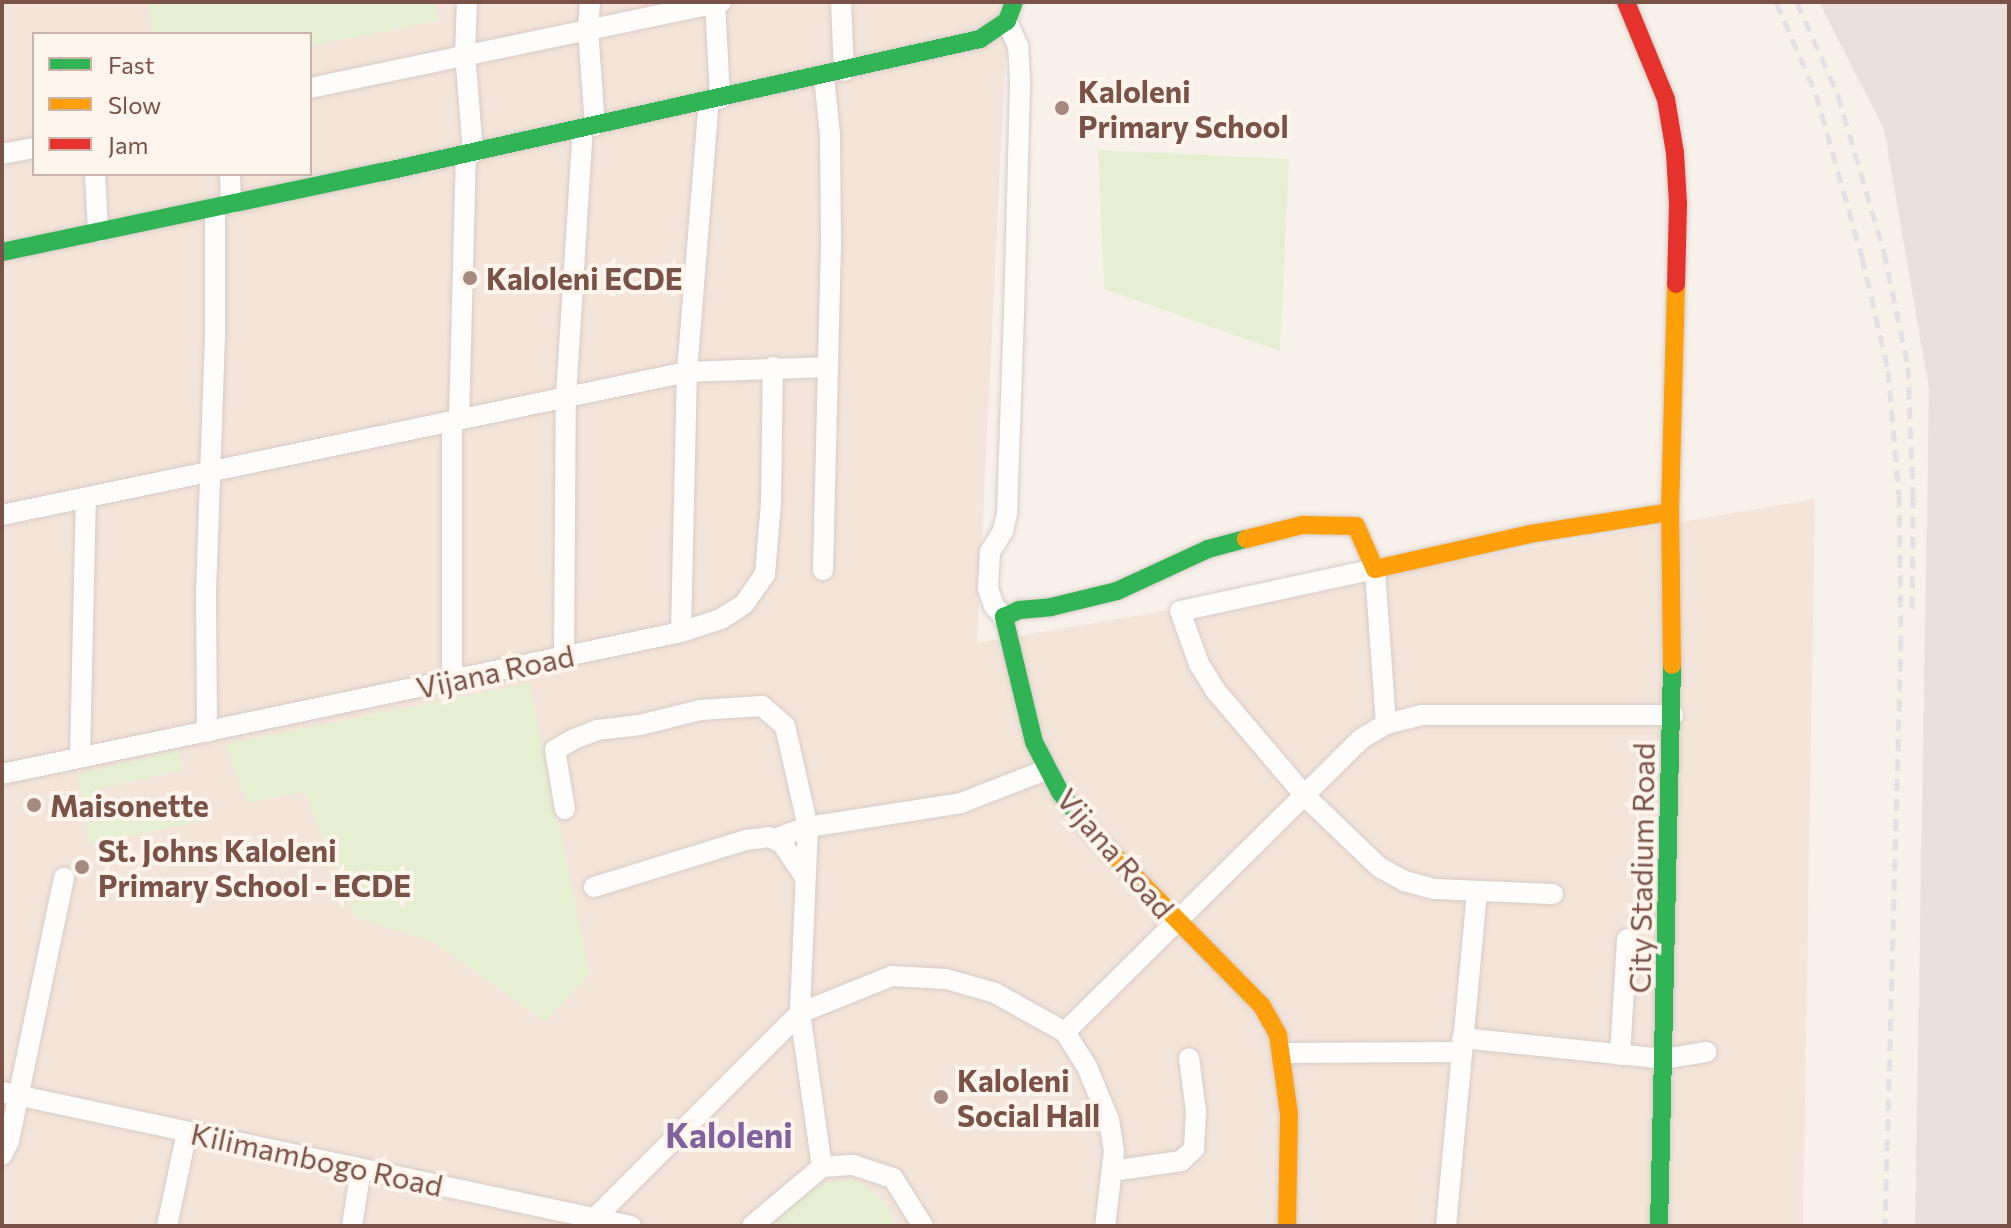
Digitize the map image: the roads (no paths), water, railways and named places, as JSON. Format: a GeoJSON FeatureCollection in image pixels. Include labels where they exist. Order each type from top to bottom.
{"type":"FeatureCollection","features":[{"type":"Feature","properties":{"kind":"street"},"geometry":{"type":"LineString","coordinates":[[452,680],[455,420],[469,154],[465,53],[467,2]]}},
{"type":"Feature","properties":{"kind":"street"},"geometry":{"type":"LineString","coordinates":[[564,655],[566,396],[589,128],[590,2]]}},
{"type":"Feature","properties":{"kind":"street"},"geometry":{"type":"LineString","coordinates":[[312,88],[717,2],[714,100],[687,372],[681,632]]}},
{"type":"Feature","properties":{"kind":"street"},"geometry":{"type":"LineString","coordinates":[[823,570],[830,135],[841,2]]}},
{"type":"Feature","properties":{"kind":"street","name":"City Stadium Road"},"geometry":{"type":"LineString","coordinates":[[1626,2],[1659,77],[1675,153],[1677,306],[1670,512],[1673,715],[1659,1226]]}},
{"type":"Feature","properties":{"kind":"street"},"geometry":{"type":"LineString","coordinates":[[2,252],[589,128],[980,39],[1010,11]]}},
{"type":"Feature","properties":{"kind":"street"},"geometry":{"type":"LineString","coordinates":[[1010,11],[1018,46],[1020,81],[1014,314],[1007,513],[1003,531],[990,552],[988,589],[994,606],[1004,617],[1019,610],[1051,607],[1117,591],[1208,549],[1302,525],[1356,526],[1375,569],[1386,724]]}},
{"type":"Feature","properties":{"kind":"street"},"geometry":{"type":"LineString","coordinates":[[2,154],[32,148]]}},
{"type":"Feature","properties":{"kind":"street"},"geometry":{"type":"LineString","coordinates":[[95,176],[98,232]]}},
{"type":"Feature","properties":{"kind":"street"},"geometry":{"type":"LineString","coordinates":[[207,732],[206,593],[210,471],[223,206],[230,176]]}},
{"type":"Feature","properties":{"kind":"street","name":"Vijana Road"},"geometry":{"type":"LineString","coordinates":[[2,774],[681,632],[721,619],[744,604],[765,574],[771,503],[773,367]]}},
{"type":"Feature","properties":{"kind":"street"},"geometry":{"type":"LineString","coordinates":[[2,515],[687,372],[828,367]]}},
{"type":"Feature","properties":{"kind":"street"},"geometry":{"type":"LineString","coordinates":[[80,757],[86,498]]}},
{"type":"Feature","properties":{"kind":"street"},"geometry":{"type":"LineString","coordinates":[[1553,894],[1434,889],[1404,881],[1379,867],[1306,797],[1215,690],[1199,664],[1180,611],[1530,534],[1670,512]]}},
{"type":"Feature","properties":{"kind":"street","name":"Vijana Road"},"geometry":{"type":"LineString","coordinates":[[1004,617],[1034,742],[1079,819],[1176,922],[1262,1006],[1278,1035],[1289,1114],[1287,1226]]}},
{"type":"Feature","properties":{"kind":"street"},"geometry":{"type":"LineString","coordinates":[[565,809],[555,761],[558,746],[597,730],[640,725],[700,710],[762,706],[785,726],[808,827],[800,1013],[822,1167]]}},
{"type":"Feature","properties":{"kind":"street"},"geometry":{"type":"LineString","coordinates":[[1065,1032],[1306,797],[1361,739],[1386,724],[1422,715],[1673,715]]}},
{"type":"Feature","properties":{"kind":"street"},"geometry":{"type":"LineString","coordinates":[[594,887],[746,840],[777,838],[808,827],[961,803],[1048,769]]}},
{"type":"Feature","properties":{"kind":"street"},"geometry":{"type":"LineString","coordinates":[[777,838],[804,876]]}},
{"type":"Feature","properties":{"kind":"street"},"geometry":{"type":"LineString","coordinates":[[2,1155],[10,1094],[64,878]]}},
{"type":"Feature","properties":{"kind":"street"},"geometry":{"type":"LineString","coordinates":[[1446,1226],[1477,891]]}},
{"type":"Feature","properties":{"kind":"street"},"geometry":{"type":"LineString","coordinates":[[1620,1055],[1627,939]]}},
{"type":"Feature","properties":{"kind":"street"},"geometry":{"type":"LineString","coordinates":[[591,1222],[800,1013],[892,976],[946,979],[995,993],[1065,1032],[1087,1067],[1109,1120],[1114,1151],[1105,1226]]}},
{"type":"Feature","properties":{"kind":"street"},"geometry":{"type":"LineString","coordinates":[[1282,1053],[1462,1045],[1664,1059],[1706,1052]]}},
{"type":"Feature","properties":{"kind":"street"},"geometry":{"type":"LineString","coordinates":[[1112,1171],[1181,1161],[1194,1149],[1196,1111],[1189,1058]]}},
{"type":"Feature","properties":{"kind":"street","name":"Kilimambogo Road"},"geometry":{"type":"LineString","coordinates":[[10,1094],[591,1222],[631,1226]]}},
{"type":"Feature","properties":{"kind":"street"},"geometry":{"type":"LineString","coordinates":[[167,1226],[187,1132]]}},
{"type":"Feature","properties":{"kind":"street"},"geometry":{"type":"LineString","coordinates":[[752,1226],[822,1167],[853,1165],[893,1178],[923,1226]]}},
{"type":"Feature","properties":{"kind":"street"},"geometry":{"type":"LineString","coordinates":[[352,1226],[361,1169]]}},
{"type":"Feature","properties":{"kind":"railway"},"geometry":{"type":"LineString","coordinates":[[1776,2],[1816,94],[1862,257],[1888,370],[1899,495],[1901,639],[1885,1226]]}},
{"type":"Feature","properties":{"kind":"railway"},"geometry":{"type":"LineString","coordinates":[[1797,2],[1838,95],[1884,252],[1908,367],[1913,496],[1912,610]]}},
{"type":"Feature","properties":{"kind":"place","name":"Kaloleni Primary School"},"geometry":{"type":"Point","coordinates":[1062,108]}},
{"type":"Feature","properties":{"kind":"place","name":"Kaloleni ECDE"},"geometry":{"type":"Point","coordinates":[470,278]}},
{"type":"Feature","properties":{"kind":"place","name":"Maisonette"},"geometry":{"type":"Point","coordinates":[34,805]}},
{"type":"Feature","properties":{"kind":"place","name":"St. Johns Kaloleni Primary School - ECDE"},"geometry":{"type":"Point","coordinates":[82,867]}},
{"type":"Feature","properties":{"kind":"place","name":"Kaloleni Social Hall"},"geometry":{"type":"Point","coordinates":[941,1097]}},
{"type":"Feature","properties":{"kind":"district","name":"Kaloleni"},"geometry":{"type":"Point","coordinates":[729,1135]}}]}
